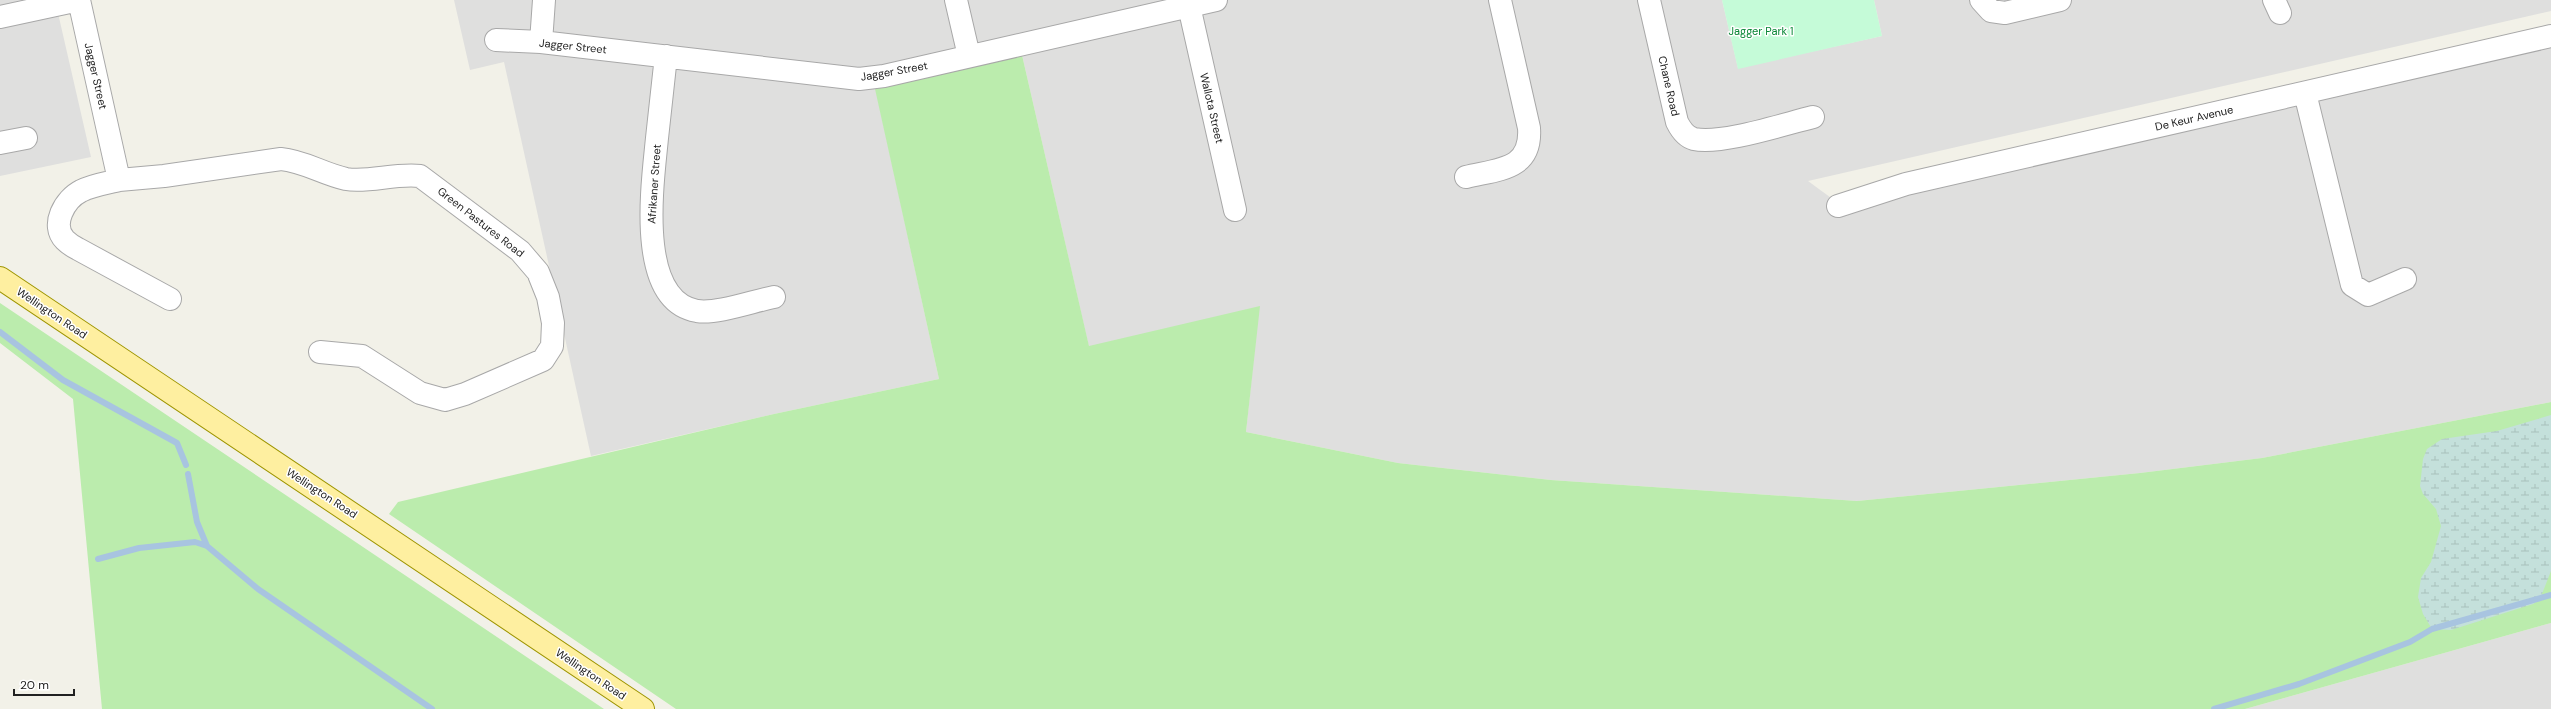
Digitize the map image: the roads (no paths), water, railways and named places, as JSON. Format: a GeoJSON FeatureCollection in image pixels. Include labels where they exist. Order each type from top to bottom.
{"type":"FeatureCollection","features":[{"type":"Feature","properties":{"kind":"main road","name":"Wellington Road"},"geometry":{"type":"LineString","coordinates":[[0,278],[643,709]]}},
{"type":"Feature","properties":{"kind":"street"},"geometry":{"type":"LineString","coordinates":[[0,17],[79,0]]}},
{"type":"Feature","properties":{"kind":"street","name":"Jagger Street"},"geometry":{"type":"LineString","coordinates":[[79,0],[119,180]]}},
{"type":"Feature","properties":{"kind":"street"},"geometry":{"type":"LineString","coordinates":[[541,42],[544,0]]}},
{"type":"Feature","properties":{"kind":"street"},"geometry":{"type":"LineString","coordinates":[[956,0],[969,56]]}},
{"type":"Feature","properties":{"kind":"street","name":"Jagger Street"},"geometry":{"type":"LineString","coordinates":[[496,40],[541,42],[859,79],[884,76],[1216,0]]}},
{"type":"Feature","properties":{"kind":"street"},"geometry":{"type":"LineString","coordinates":[[1466,177],[1508,167],[1525,156],[1529,146],[1529,128],[1500,0]]}},
{"type":"Feature","properties":{"kind":"street","name":"Chane Road"},"geometry":{"type":"LineString","coordinates":[[1650,0],[1677,122],[1687,136],[1702,140],[1718,139],[1814,117]]}},
{"type":"Feature","properties":{"kind":"street"},"geometry":{"type":"LineString","coordinates":[[1981,0],[1991,11],[2005,13],[2060,0]]}},
{"type":"Feature","properties":{"kind":"street","name":"Wallota Street"},"geometry":{"type":"LineString","coordinates":[[1189,6],[1235,210]]}},
{"type":"Feature","properties":{"kind":"street","name":"De Keur Avenue"},"geometry":{"type":"LineString","coordinates":[[1838,206],[1906,184],[2551,36]]}},
{"type":"Feature","properties":{"kind":"street","name":"Afrikaner Street"},"geometry":{"type":"LineString","coordinates":[[666,56],[651,201],[652,233],[657,266],[664,288],[678,302],[696,311],[710,311],[774,297]]}},
{"type":"Feature","properties":{"kind":"street"},"geometry":{"type":"LineString","coordinates":[[2305,93],[2352,285],[2368,295],[2405,279]]}},
{"type":"Feature","properties":{"kind":"street"},"geometry":{"type":"LineString","coordinates":[[0,143],[26,138]]}},
{"type":"Feature","properties":{"kind":"street","name":"Green Pastures Road"},"geometry":{"type":"LineString","coordinates":[[170,299],[78,249],[65,240],[61,234],[60,214],[74,196],[94,186],[119,180],[164,176],[281,159],[296,160],[347,179],[403,174],[420,176],[520,251],[538,272],[548,297],[552,323],[552,346],[543,360],[465,394],[445,400],[420,393],[362,356],[320,352]]}},
{"type":"Feature","properties":{"kind":"waterway"},"geometry":{"type":"LineString","coordinates":[[0,332],[63,380],[177,443],[186,465]]}},
{"type":"Feature","properties":{"kind":"waterway"},"geometry":{"type":"LineString","coordinates":[[188,474],[197,522],[207,546]]}},
{"type":"Feature","properties":{"kind":"waterway"},"geometry":{"type":"LineString","coordinates":[[98,559],[139,548],[195,542],[207,546],[258,589],[432,709]]}},
{"type":"Feature","properties":{"kind":"waterway"},"geometry":{"type":"LineString","coordinates":[[2214,709],[2299,684],[2410,642],[2432,629],[2551,595]]}},
{"type":"Feature","properties":{"kind":"park label","name":"Jagger Park 1"},"geometry":{"type":"Point","coordinates":[1761,31]}}]}
